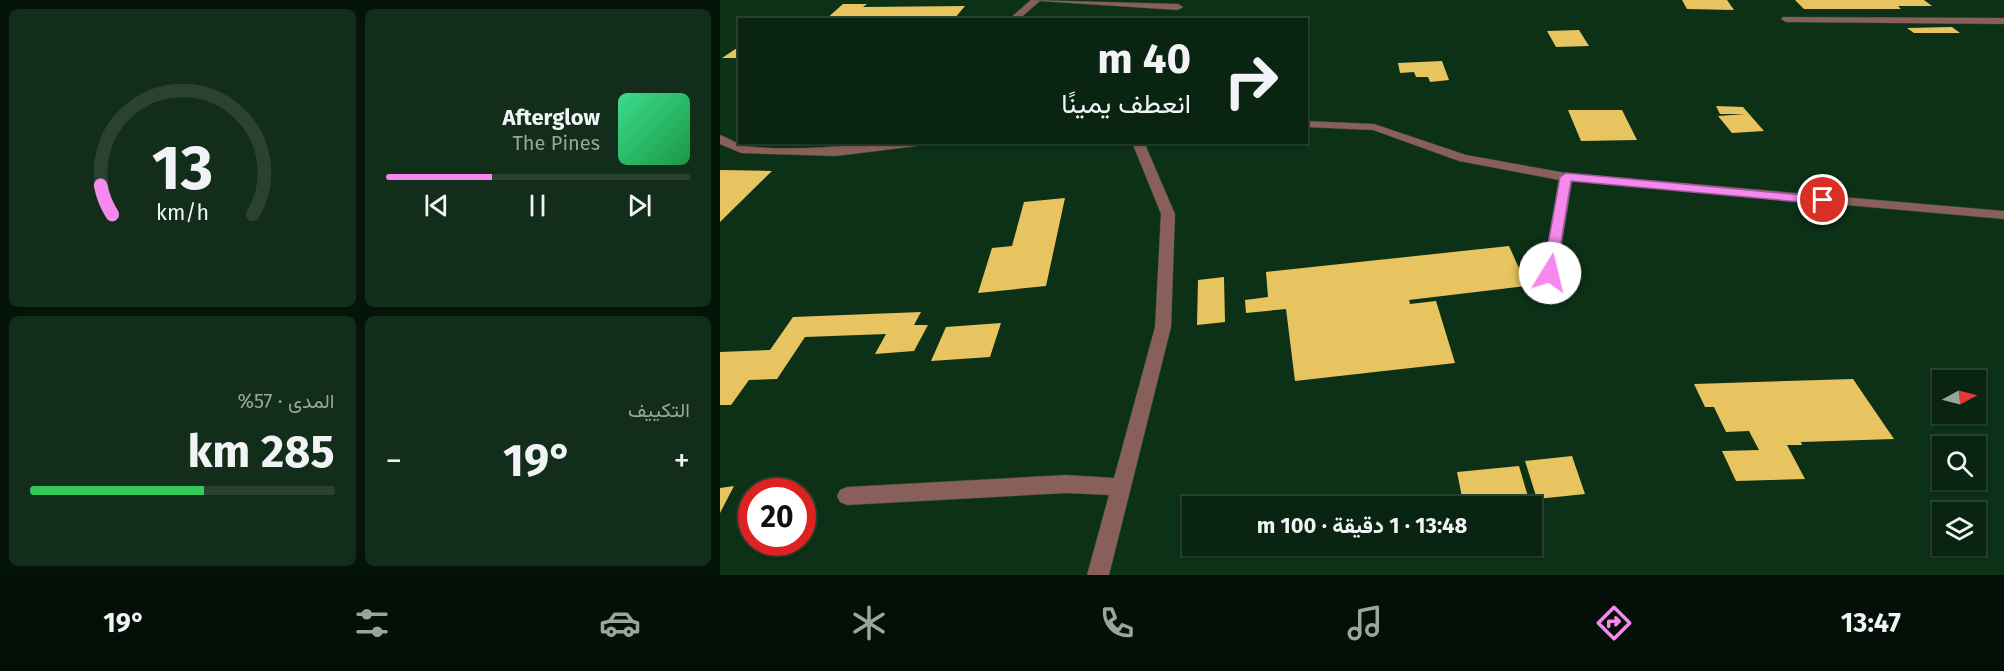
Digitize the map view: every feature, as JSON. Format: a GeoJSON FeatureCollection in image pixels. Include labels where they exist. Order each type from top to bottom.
{"type":"FeatureCollection","features":[{"type":"Feature","properties":{"kind":"street"},"geometry":{"type":"LineString","coordinates":[[1014,18],[1037,0]]}},
{"type":"Feature","properties":{"kind":"street"},"geometry":{"type":"LineString","coordinates":[[1044,0],[1181,3]]}},
{"type":"Feature","properties":{"kind":"street"},"geometry":{"type":"LineString","coordinates":[[1171,18],[1181,3]]}},
{"type":"Feature","properties":{"kind":"street"},"geometry":{"type":"LineString","coordinates":[[1786,19],[2004,21]]}},
{"type":"Feature","properties":{"kind":"street"},"geometry":{"type":"LineString","coordinates":[[1308,124],[1374,127],[1463,158],[1566,177],[2004,215]]}},
{"type":"Feature","properties":{"kind":"street"},"geometry":{"type":"LineString","coordinates":[[720,139],[741,149],[836,152],[901,144]]}},
{"type":"Feature","properties":{"kind":"street"},"geometry":{"type":"LineString","coordinates":[[1098,575],[1163,327],[1168,214],[1139,144]]}},
{"type":"Feature","properties":{"kind":"street"},"geometry":{"type":"LineString","coordinates":[[1550,273],[1566,177]]}},
{"type":"Feature","properties":{"kind":"street"},"geometry":{"type":"LineString","coordinates":[[847,496],[1066,484],[1120,487]]}},
{"type":"Feature","properties":{"kind":"building"},"geometry":{"type":"Polygon","coordinates":[[[1682,0],[1727,0],[1734,10],[1687,9],[1682,0]]]}},
{"type":"Feature","properties":{"kind":"building"},"geometry":{"type":"Polygon","coordinates":[[[1795,0],[1924,0],[1932,6],[1898,6],[1901,9],[1804,9],[1795,0]]]}},
{"type":"Feature","properties":{"kind":"building"},"geometry":{"type":"Polygon","coordinates":[[[843,4],[867,4],[863,7],[965,6],[955,18],[827,18],[843,4]]]}},
{"type":"Feature","properties":{"kind":"building"},"geometry":{"type":"Polygon","coordinates":[[[1952,27],[1960,33],[1914,33],[1907,28],[1952,27]]]}},
{"type":"Feature","properties":{"kind":"building"},"geometry":{"type":"Polygon","coordinates":[[[1579,30],[1589,46],[1556,47],[1547,31],[1579,30]]]}},
{"type":"Feature","properties":{"kind":"building"},"geometry":{"type":"Polygon","coordinates":[[[738,47],[738,58],[722,58],[738,47]]]}},
{"type":"Feature","properties":{"kind":"building"},"geometry":{"type":"Polygon","coordinates":[[[1442,61],[1449,80],[1430,82],[1428,77],[1416,77],[1414,72],[1400,73],[1398,63],[1442,61]]]}},
{"type":"Feature","properties":{"kind":"building"},"geometry":{"type":"Polygon","coordinates":[[[1716,106],[1743,107],[1764,131],[1732,133],[1718,116],[1745,114],[1720,114],[1716,106]]]}},
{"type":"Feature","properties":{"kind":"building"},"geometry":{"type":"Polygon","coordinates":[[[1568,110],[1622,110],[1637,140],[1581,141],[1568,110]]]}},
{"type":"Feature","properties":{"kind":"building"},"geometry":{"type":"Polygon","coordinates":[[[720,170],[772,171],[720,222],[720,170]]]}},
{"type":"Feature","properties":{"kind":"building"},"geometry":{"type":"Polygon","coordinates":[[[1065,198],[1046,286],[978,293],[992,248],[1012,246],[1024,202],[1065,198]]]}},
{"type":"Feature","properties":{"kind":"building"},"geometry":{"type":"Polygon","coordinates":[[[1509,246],[1527,286],[1409,300],[1410,304],[1436,301],[1455,363],[1295,381],[1286,309],[1246,313],[1245,300],[1268,297],[1266,272],[1509,246]]]}},
{"type":"Feature","properties":{"kind":"building"},"geometry":{"type":"Polygon","coordinates":[[[1224,277],[1225,322],[1197,325],[1198,280],[1224,277]]]}},
{"type":"Feature","properties":{"kind":"building"},"geometry":{"type":"Polygon","coordinates":[[[921,312],[914,325],[928,325],[914,351],[875,354],[886,334],[805,337],[777,379],[749,380],[731,405],[720,405],[720,352],[770,350],[793,317],[921,312]]]}},
{"type":"Feature","properties":{"kind":"building"},"geometry":{"type":"Polygon","coordinates":[[[1001,323],[990,357],[931,361],[946,327],[1001,323]]]}},
{"type":"Feature","properties":{"kind":"building"},"geometry":{"type":"Polygon","coordinates":[[[1853,379],[1894,439],[1801,442],[1802,445],[1787,445],[1805,479],[1736,481],[1722,451],[1759,450],[1749,431],[1726,432],[1714,407],[1705,407],[1694,384],[1853,379]]]}},
{"type":"Feature","properties":{"kind":"building"},"geometry":{"type":"Polygon","coordinates":[[[1572,456],[1585,494],[1542,498],[1542,496],[1536,496],[1525,461],[1572,456]]]}},
{"type":"Feature","properties":{"kind":"building"},"geometry":{"type":"Polygon","coordinates":[[[1519,466],[1528,496],[1462,496],[1457,472],[1519,466]]]}},
{"type":"Feature","properties":{"kind":"building"},"geometry":{"type":"Polygon","coordinates":[[[734,486],[720,513],[720,488],[734,486]]]}},
{"type":"Feature","properties":{"kind":"route"},"geometry":{"type":"LineString","coordinates":[[1550,273],[1566,177],[1823,200]]}}]}
